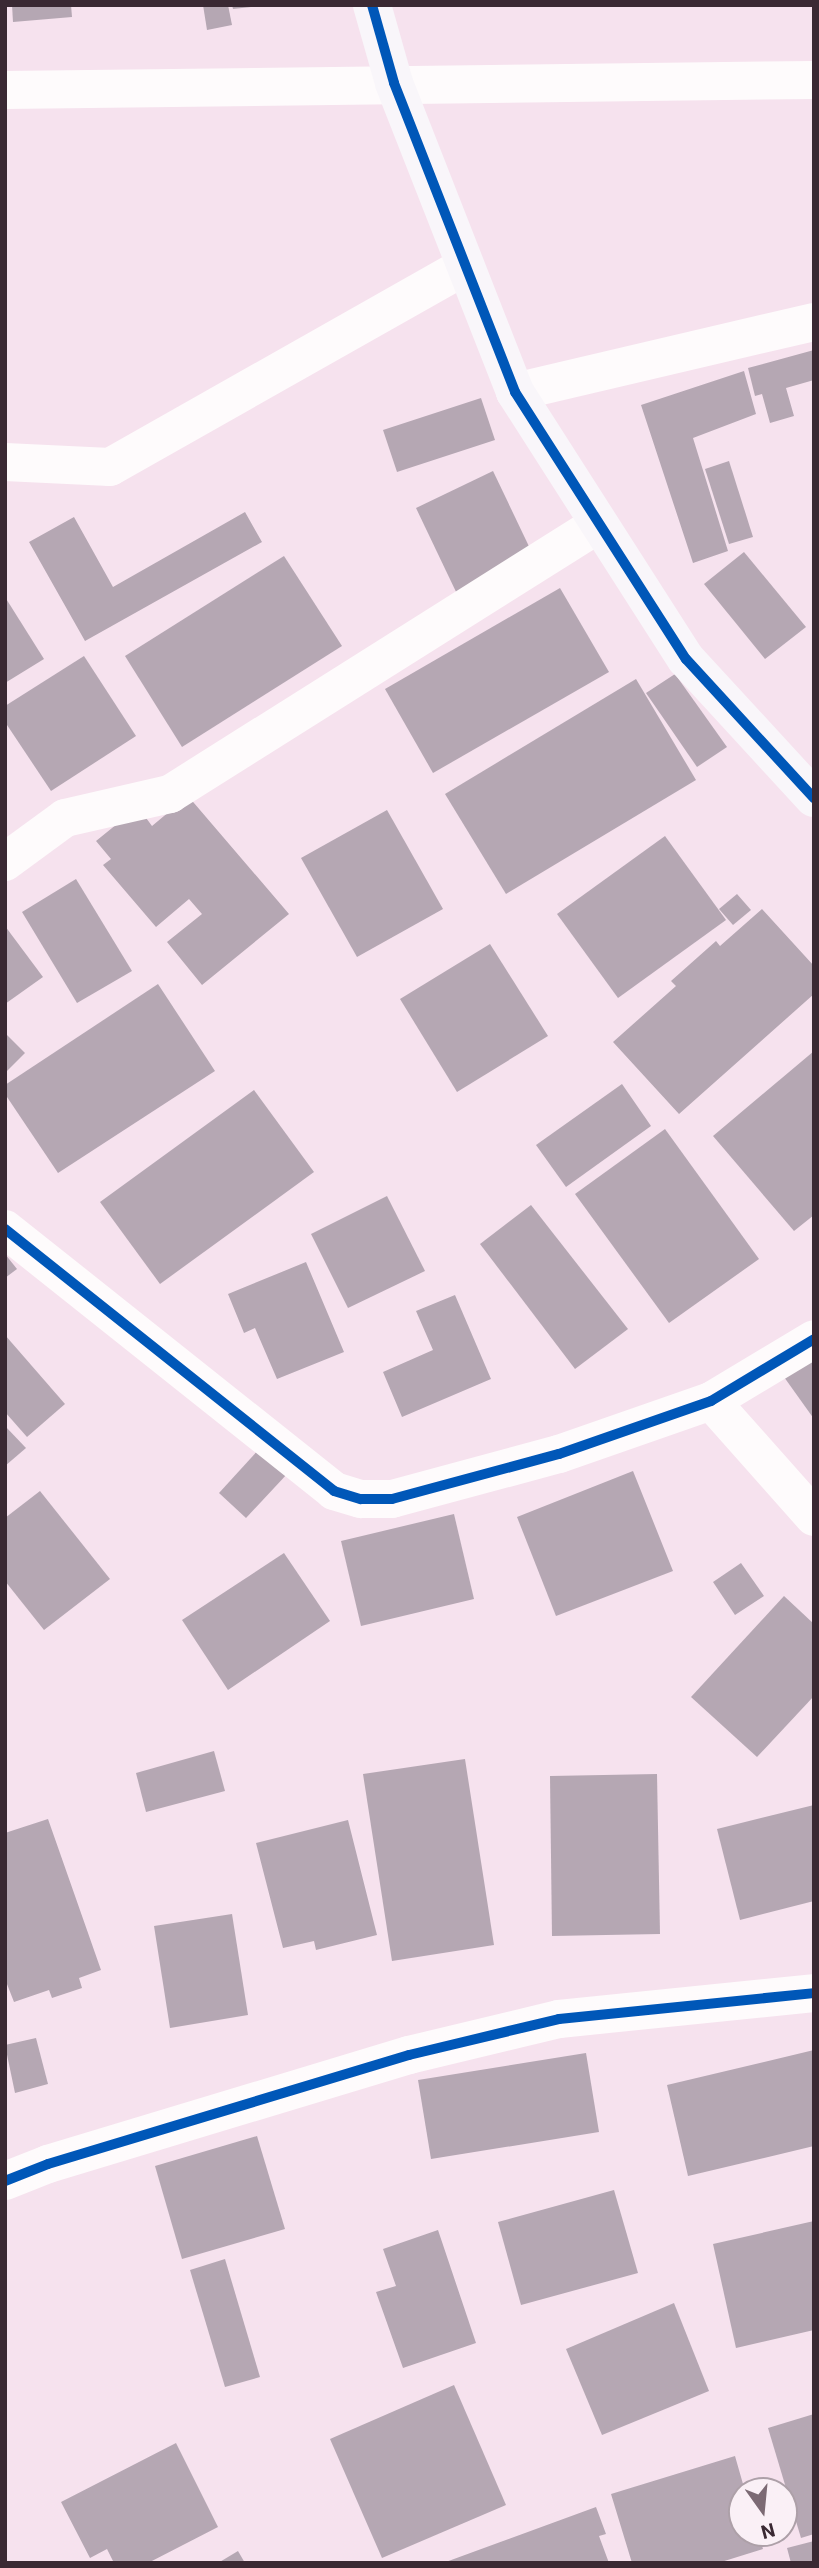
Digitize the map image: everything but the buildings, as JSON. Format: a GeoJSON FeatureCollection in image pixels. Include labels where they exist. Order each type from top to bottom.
{"type":"FeatureCollection","features":[{"type":"Feature","properties":{"kind":"street"},"geometry":{"type":"LineString","coordinates":[[372,5],[394,83],[515,393],[597,525],[686,659],[814,798]]}},
{"type":"Feature","properties":{"kind":"street"},"geometry":{"type":"LineString","coordinates":[[5,90],[394,83],[814,80]]}},
{"type":"Feature","properties":{"kind":"street"},"geometry":{"type":"LineString","coordinates":[[5,462],[110,467],[465,266]]}},
{"type":"Feature","properties":{"kind":"street"},"geometry":{"type":"LineString","coordinates":[[515,393],[814,322]]}},
{"type":"Feature","properties":{"kind":"street"},"geometry":{"type":"LineString","coordinates":[[5,862],[65,818],[170,794],[597,525]]}},
{"type":"Feature","properties":{"kind":"street"},"geometry":{"type":"LineString","coordinates":[[5,1229],[334,1490],[361,1499],[392,1499],[559,1454],[711,1401],[814,1339]]}},
{"type":"Feature","properties":{"kind":"street"},"geometry":{"type":"LineString","coordinates":[[711,1401],[814,1517]]}},
{"type":"Feature","properties":{"kind":"street"},"geometry":{"type":"LineString","coordinates":[[5,2181],[48,2164],[409,2055],[559,2019],[814,1993]]}},
{"type":"Feature","properties":{"kind":"street"},"geometry":{"type":"LineString","coordinates":[[5,2202],[48,2164]]}},
{"type":"Feature","properties":{"kind":"cycle path"},"geometry":{"type":"LineString","coordinates":[[372,5],[394,83],[515,392],[686,659],[814,798]]}},
{"type":"Feature","properties":{"kind":"cycle path"},"geometry":{"type":"LineString","coordinates":[[5,1229],[334,1491],[361,1499],[392,1499],[559,1454],[711,1401],[814,1339]]}},
{"type":"Feature","properties":{"kind":"cycle path"},"geometry":{"type":"LineString","coordinates":[[5,2181],[48,2164],[409,2055],[559,2019],[814,1993]]}}]}
